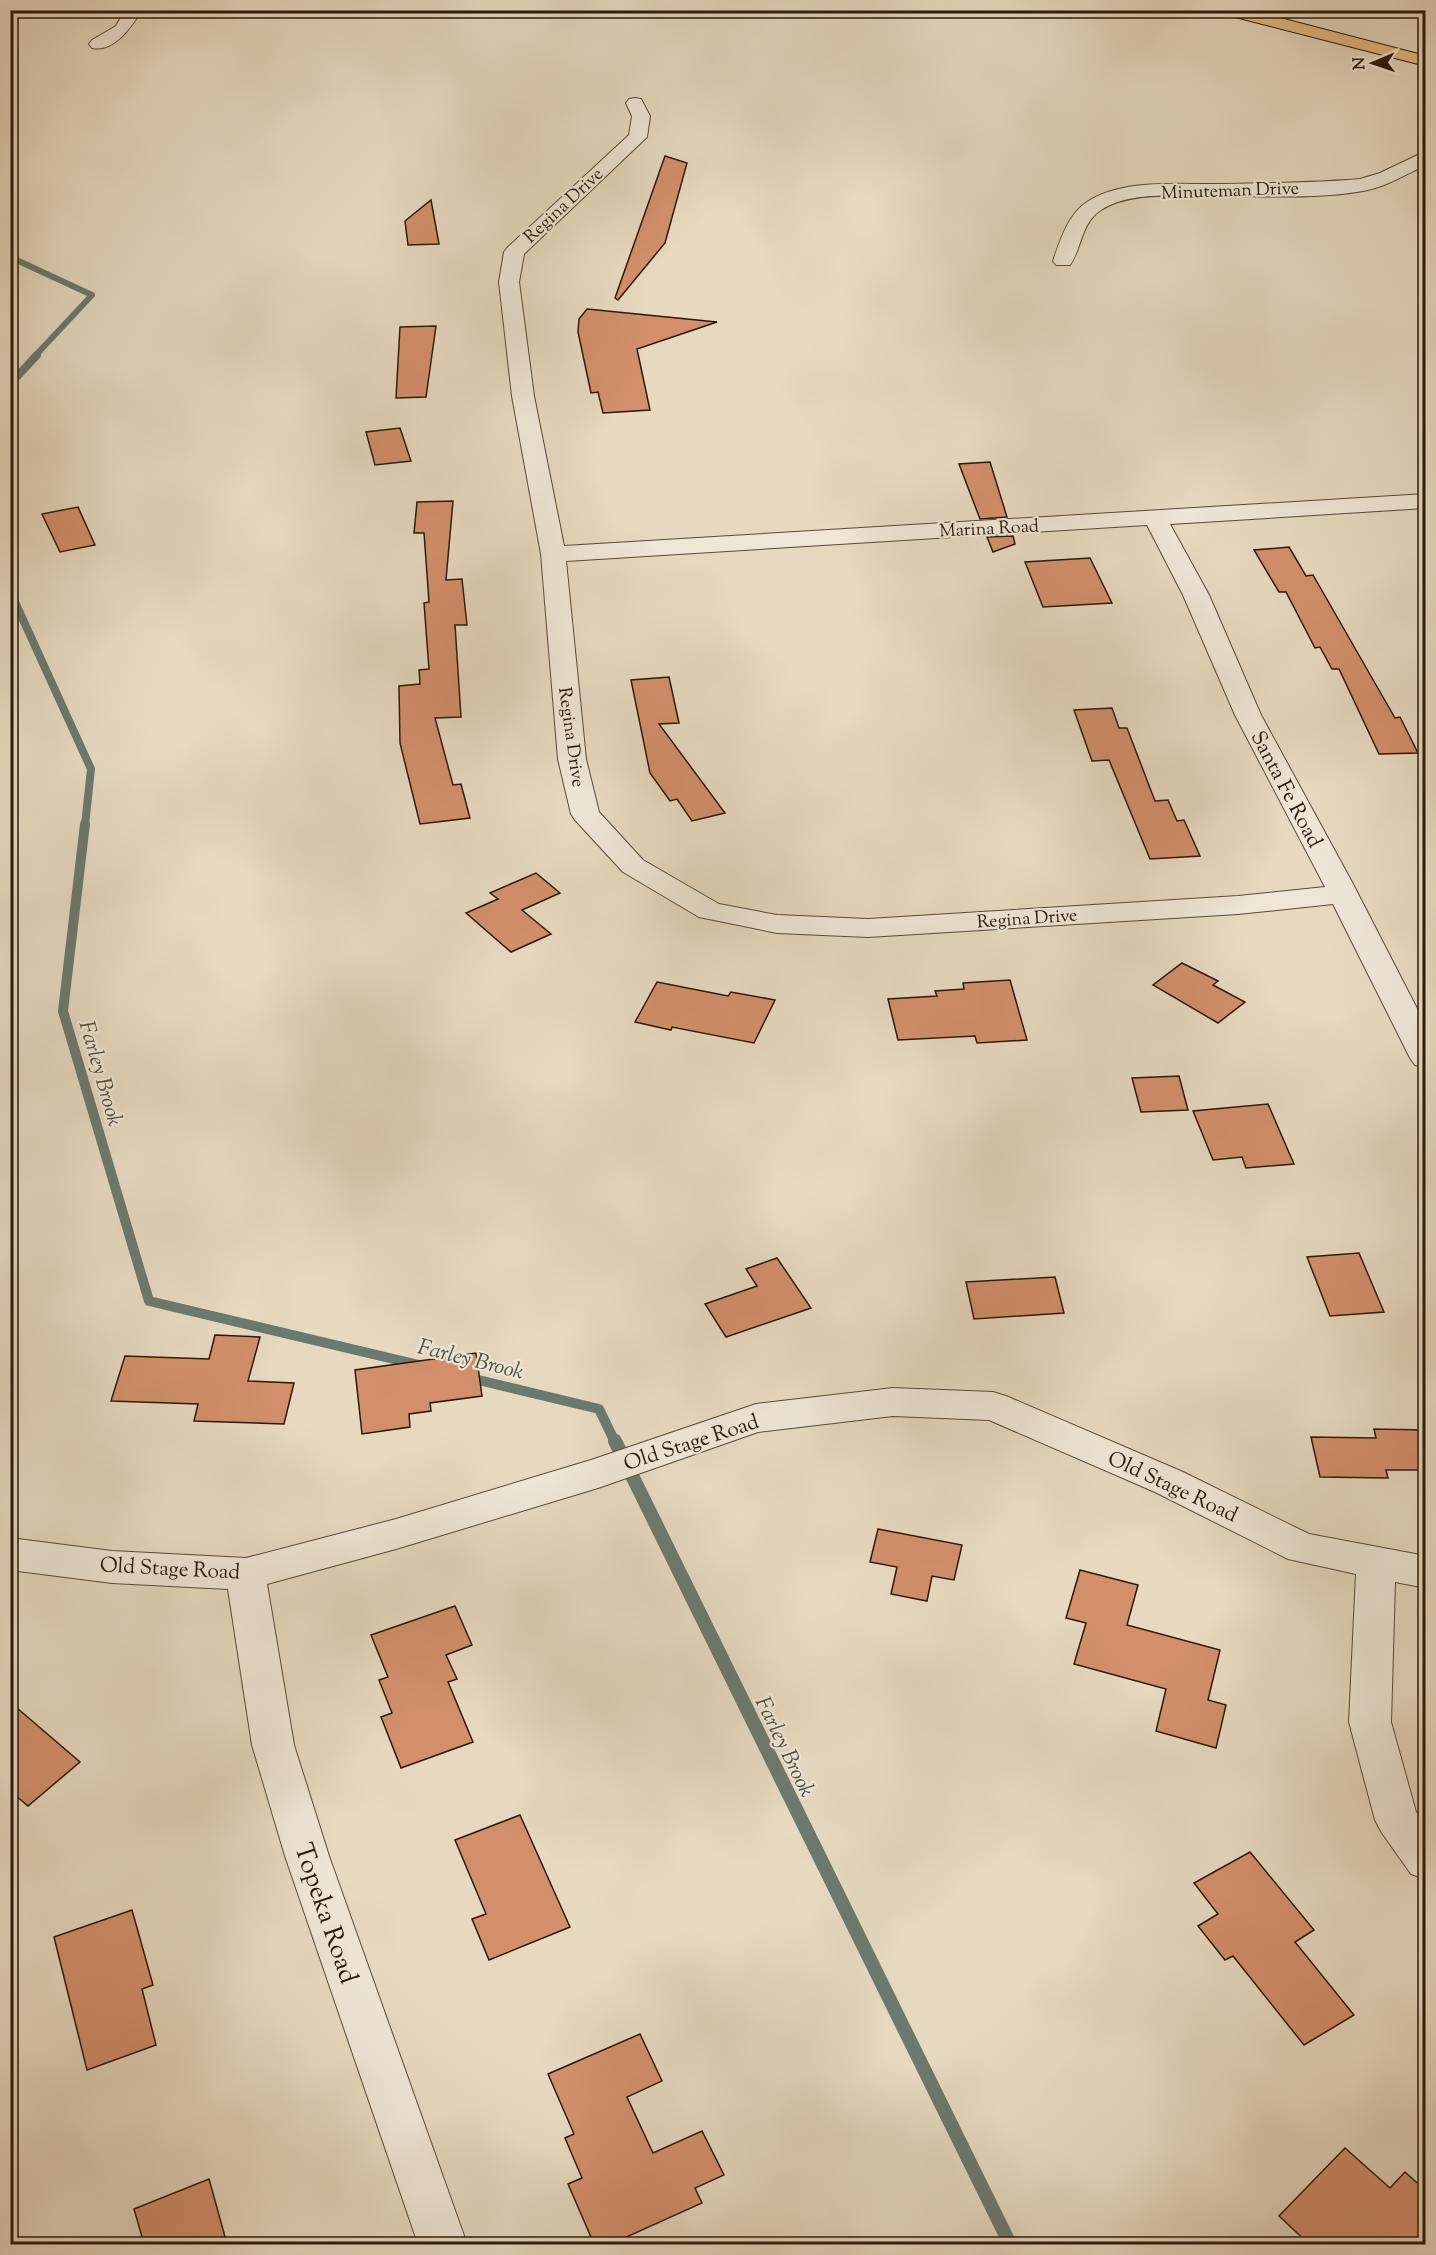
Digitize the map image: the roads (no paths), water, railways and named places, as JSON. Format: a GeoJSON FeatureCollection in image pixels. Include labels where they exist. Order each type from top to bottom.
{"type":"FeatureCollection","features":[{"type":"Feature","properties":{"kind":"main road"},"geometry":{"type":"LineString","coordinates":[[1230,10],[1425,61]]}},
{"type":"Feature","properties":{"kind":"street"},"geometry":{"type":"LineString","coordinates":[[98,44],[122,29],[134,10]]}},
{"type":"Feature","properties":{"kind":"street","name":"Regina Drive"},"geometry":{"type":"LineString","coordinates":[[635,103],[641,116],[638,137],[514,252],[509,282],[523,396],[553,554],[572,759],[585,814],[633,866],[710,911],[777,924],[868,928],[1238,905],[1343,894]]}},
{"type":"Feature","properties":{"kind":"street","name":"Minuteman Drive"},"geometry":{"type":"LineString","coordinates":[[1063,261],[1075,231],[1087,213],[1094,206],[1116,197],[1179,190],[1362,184],[1387,177],[1425,157]]}},
{"type":"Feature","properties":{"kind":"street","name":"Marina Road"},"geometry":{"type":"LineString","coordinates":[[553,554],[1425,501]]}},
{"type":"Feature","properties":{"kind":"street","name":"Santa Fe Road"},"geometry":{"type":"LineString","coordinates":[[1155,518],[1196,594],[1248,715],[1343,894],[1425,1058]]}},
{"type":"Feature","properties":{"kind":"street","name":"Old Stage Road"},"geometry":{"type":"LineString","coordinates":[[10,1554],[112,1567],[246,1574],[396,1534],[598,1473],[756,1418],[893,1402],[993,1406],[1169,1482],[1302,1548],[1425,1572]]}},
{"type":"Feature","properties":{"kind":"street"},"geometry":{"type":"LineString","coordinates":[[1376,1562],[1370,1722],[1397,1820],[1425,1860]]}},
{"type":"Feature","properties":{"kind":"street","name":"Topeka Road"},"geometry":{"type":"LineString","coordinates":[[246,1574],[273,1745],[307,1856],[442,2244]]}},
{"type":"Feature","properties":{"kind":"waterway","name":"Farley Brook"},"geometry":{"type":"LineString","coordinates":[[10,257],[92,295],[35,356]]}},
{"type":"Feature","properties":{"kind":"waterway","name":"Farley Brook"},"geometry":{"type":"LineString","coordinates":[[10,384],[37,355]]}},
{"type":"Feature","properties":{"kind":"waterway","name":"Farley Brook"},"geometry":{"type":"LineString","coordinates":[[10,591],[91,769],[85,825]]}},
{"type":"Feature","properties":{"kind":"waterway","name":"Farley Brook"},"geometry":{"type":"LineString","coordinates":[[85,824],[63,1011],[149,1301],[419,1365]]}},
{"type":"Feature","properties":{"kind":"waterway","name":"Farley Brook"},"geometry":{"type":"LineString","coordinates":[[466,1377],[599,1409],[615,1442]]}},
{"type":"Feature","properties":{"kind":"waterway","name":"Farley Brook"},"geometry":{"type":"LineString","coordinates":[[615,1441],[1010,2244]]}}]}
